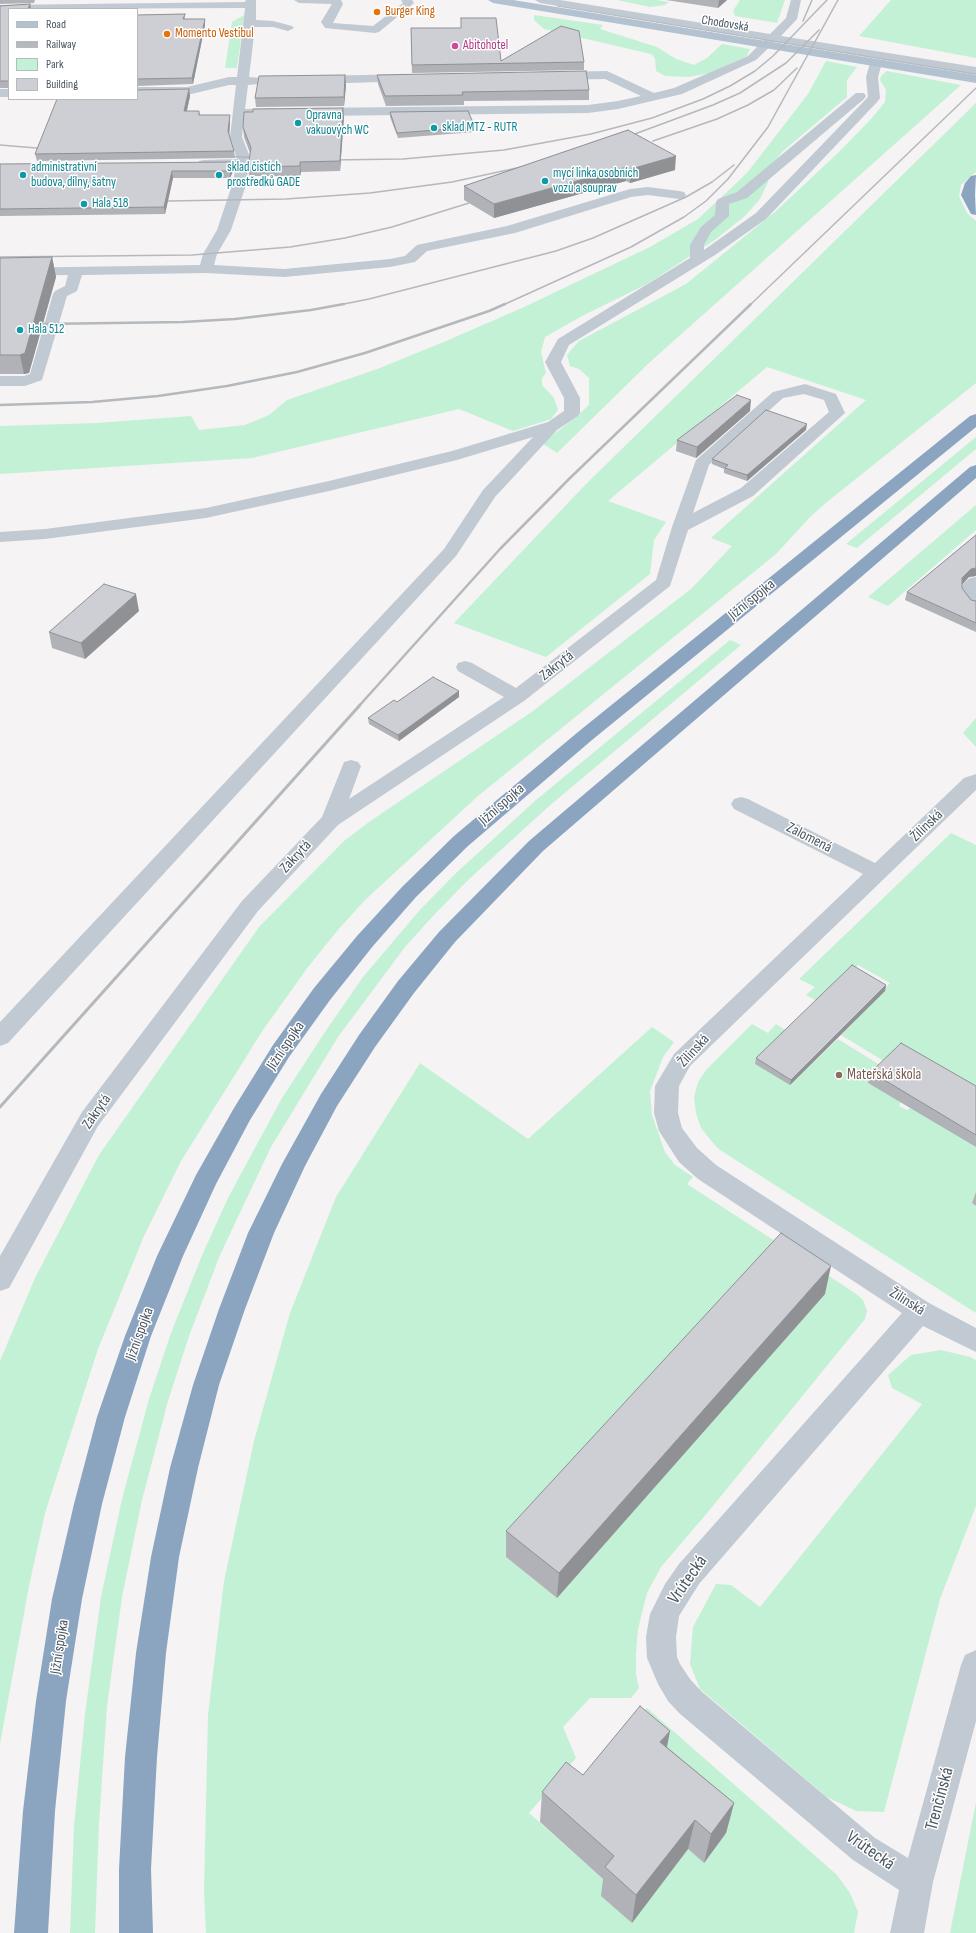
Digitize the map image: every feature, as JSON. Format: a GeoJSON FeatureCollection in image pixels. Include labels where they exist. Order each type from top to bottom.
{"type":"FeatureCollection","features":[{"type":"Feature","properties":{"kind":"highway"},"geometry":{"type":"LineString","coordinates":[[976,179],[970,186],[968,195],[976,211]]}},
{"type":"Feature","properties":{"kind":"highway","name":"Jižní spojka"},"geometry":{"type":"LineString","coordinates":[[31,1933],[39,1811],[51,1701],[67,1599],[88,1504],[112,1417],[150,1307],[170,1256],[205,1182],[246,1108],[281,1051],[322,994],[360,947],[409,892],[461,841],[579,741],[976,419]]}},
{"type":"Feature","properties":{"kind":"highway"},"geometry":{"type":"LineString","coordinates":[[136,1933],[135,1869],[140,1765],[150,1660],[165,1557],[184,1468],[206,1385],[232,1309],[261,1233],[294,1164],[329,1100],[367,1041],[406,987],[447,937],[536,846],[629,764],[976,470]]}},
{"type":"Feature","properties":{"kind":"main road","name":"Chodovská"},"geometry":{"type":"LineString","coordinates":[[493,0],[590,6],[721,30],[870,60],[962,63],[976,66]]}},
{"type":"Feature","properties":{"kind":"main road","name":"Chodovská"},"geometry":{"type":"LineString","coordinates":[[571,0],[590,6],[976,79]]}},
{"type":"Feature","properties":{"kind":"street"},"geometry":{"type":"LineString","coordinates":[[0,8],[251,2],[262,0]]}},
{"type":"Feature","properties":{"kind":"street"},"geometry":{"type":"LineString","coordinates":[[299,0],[337,0],[338,4],[327,22],[329,26],[374,30],[409,3],[406,0]]}},
{"type":"Feature","properties":{"kind":"street"},"geometry":{"type":"LineString","coordinates":[[523,0],[557,6],[590,6]]}},
{"type":"Feature","properties":{"kind":"street"},"geometry":{"type":"LineString","coordinates":[[540,0],[590,6]]}},
{"type":"Feature","properties":{"kind":"street"},"geometry":{"type":"LineString","coordinates":[[302,112],[588,109],[618,105],[678,91],[752,58],[791,19],[796,0]]}},
{"type":"Feature","properties":{"kind":"street"},"geometry":{"type":"LineString","coordinates":[[206,269],[210,254],[224,230],[239,185],[243,163],[244,155],[236,137],[250,23],[251,2]]}},
{"type":"Feature","properties":{"kind":"street"},"geometry":{"type":"LineString","coordinates":[[250,23],[273,24],[288,28]]}},
{"type":"Feature","properties":{"kind":"street"},"geometry":{"type":"LineString","coordinates":[[870,60],[976,71]]}},
{"type":"Feature","properties":{"kind":"street"},"geometry":{"type":"LineString","coordinates":[[0,1037],[450,552],[489,494],[553,426],[572,413],[572,398],[553,362],[564,342],[697,259],[761,216],[874,98],[870,60]]}},
{"type":"Feature","properties":{"kind":"street"},"geometry":{"type":"LineString","coordinates":[[697,259],[697,245],[706,230],[722,216],[723,202],[742,195],[860,95],[870,60]]}},
{"type":"Feature","properties":{"kind":"street"},"geometry":{"type":"LineString","coordinates":[[544,76],[607,75],[652,97]]}},
{"type":"Feature","properties":{"kind":"street"},"geometry":{"type":"LineString","coordinates":[[306,80],[417,78]]}},
{"type":"Feature","properties":{"kind":"street"},"geometry":{"type":"LineString","coordinates":[[138,91],[187,91],[229,81],[266,81]]}},
{"type":"Feature","properties":{"kind":"street"},"geometry":{"type":"LineString","coordinates":[[238,113],[286,112]]}},
{"type":"Feature","properties":{"kind":"street"},"geometry":{"type":"LineString","coordinates":[[188,164],[243,163]]}},
{"type":"Feature","properties":{"kind":"street"},"geometry":{"type":"LineString","coordinates":[[0,272],[206,269],[284,273],[398,262],[410,259],[417,250],[422,248],[510,230],[630,193],[648,191],[679,195]]}},
{"type":"Feature","properties":{"kind":"street"},"geometry":{"type":"LineString","coordinates":[[0,381],[31,380],[37,377],[60,294],[72,288],[76,271]]}},
{"type":"Feature","properties":{"kind":"street","name":"Zakrytá"},"geometry":{"type":"LineString","coordinates":[[0,1280],[90,1119],[250,906],[331,820],[518,697],[664,582],[680,527],[702,463],[778,395],[805,389],[831,397],[837,413],[747,492],[680,527]]}},
{"type":"Feature","properties":{"kind":"street"},"geometry":{"type":"LineString","coordinates":[[0,537],[45,534],[206,513],[329,486],[450,456],[553,426]]}},
{"type":"Feature","properties":{"kind":"street"},"geometry":{"type":"LineString","coordinates":[[976,582],[971,586],[970,595],[976,603]]}},
{"type":"Feature","properties":{"kind":"street"},"geometry":{"type":"LineString","coordinates":[[465,667],[518,697]]}},
{"type":"Feature","properties":{"kind":"street"},"geometry":{"type":"LineString","coordinates":[[331,820],[351,766]]}},
{"type":"Feature","properties":{"kind":"street","name":"Žilinská"},"geometry":{"type":"LineString","coordinates":[[976,780],[971,783],[682,1060],[668,1086],[666,1113],[671,1131],[688,1155],[707,1172],[920,1311],[976,1341]]}},
{"type":"Feature","properties":{"kind":"street","name":"Zalomená"},"geometry":{"type":"LineString","coordinates":[[741,804],[878,873]]}},
{"type":"Feature","properties":{"kind":"street","name":"Vrútecká"},"geometry":{"type":"LineString","coordinates":[[917,1882],[864,1849],[690,1702],[679,1690],[669,1674],[662,1658],[661,1637],[665,1614],[675,1594],[689,1574],[920,1311]]}},
{"type":"Feature","properties":{"kind":"street","name":"Trenčínská"},"geometry":{"type":"LineString","coordinates":[[907,1933],[917,1882],[974,1679]]}},
{"type":"Feature","properties":{"kind":"green space"},"geometry":{"type":"Polygon","coordinates":[[[617,0],[656,0],[669,2],[665,5],[650,7],[617,0]]]}},
{"type":"Feature","properties":{"kind":"green space"},"geometry":{"type":"Polygon","coordinates":[[[740,0],[785,0],[777,23],[735,16],[733,11],[740,0]]]}},
{"type":"Feature","properties":{"kind":"green space"},"geometry":{"type":"Polygon","coordinates":[[[891,0],[976,0],[976,58],[859,36],[891,0]]]}},
{"type":"Feature","properties":{"kind":"green space"},"geometry":{"type":"Polygon","coordinates":[[[244,15],[237,68],[225,68],[232,22],[244,15]]]}},
{"type":"Feature","properties":{"kind":"green space"},"geometry":{"type":"Polygon","coordinates":[[[534,15],[603,25],[600,29],[657,47],[676,59],[694,65],[707,58],[722,44],[750,49],[747,56],[710,73],[688,77],[665,76],[656,71],[655,58],[651,54],[544,29],[534,20],[534,15]]]}},
{"type":"Feature","properties":{"kind":"green space"},"geometry":{"type":"Polygon","coordinates":[[[826,61],[857,67],[847,80],[847,97],[783,151],[771,166],[768,182],[760,199],[745,216],[715,240],[647,284],[582,316],[545,337],[541,352],[546,373],[542,378],[542,385],[554,398],[558,410],[551,419],[513,431],[459,409],[252,458],[0,474],[0,426],[97,423],[191,416],[199,430],[245,425],[269,415],[287,400],[380,368],[446,341],[522,308],[650,247],[698,219],[747,173],[808,94],[826,61]]]}},
{"type":"Feature","properties":{"kind":"green space"},"geometry":{"type":"Polygon","coordinates":[[[887,71],[961,85],[650,362],[557,453],[542,443],[575,418],[589,405],[589,378],[579,369],[570,366],[567,355],[579,341],[686,284],[776,211],[840,151],[885,102],[886,90],[880,80],[881,76],[887,71]]]}},
{"type":"Feature","properties":{"kind":"green space"},"geometry":{"type":"Polygon","coordinates":[[[976,103],[976,172],[961,185],[959,196],[967,213],[976,221],[976,383],[827,502],[810,517],[776,554],[478,796],[365,900],[337,931],[308,967],[263,1030],[181,1161],[144,1236],[98,1349],[45,1513],[29,1586],[0,1744],[0,1361],[35,1278],[99,1155],[259,927],[344,841],[369,822],[533,711],[691,589],[732,546],[711,538],[866,400],[767,367],[608,501],[666,522],[654,540],[650,574],[546,657],[454,623],[587,483],[976,103]]]}},
{"type":"Feature","properties":{"kind":"green space"},"geometry":{"type":"Polygon","coordinates":[[[976,437],[976,449],[857,548],[846,544],[976,437]]]}},
{"type":"Feature","properties":{"kind":"green space"},"geometry":{"type":"Polygon","coordinates":[[[976,505],[976,530],[888,606],[868,597],[976,505]]]}},
{"type":"Feature","properties":{"kind":"green space"},"geometry":{"type":"Polygon","coordinates":[[[730,640],[741,645],[548,807],[468,880],[433,916],[405,947],[338,1037],[271,1147],[220,1255],[189,1336],[168,1401],[142,1500],[122,1597],[107,1706],[99,1823],[95,1933],[70,1933],[74,1826],[85,1714],[101,1597],[122,1499],[149,1399],[171,1333],[203,1253],[229,1196],[282,1098],[325,1032],[363,977],[419,911],[454,875],[536,800],[730,640]]]}},
{"type":"Feature","properties":{"kind":"green space"},"geometry":{"type":"Polygon","coordinates":[[[976,718],[976,747],[963,733],[976,718]]]}},
{"type":"Feature","properties":{"kind":"green space"},"geometry":{"type":"Polygon","coordinates":[[[951,833],[976,845],[976,1098],[944,1080],[952,1071],[946,1076],[887,1063],[841,1035],[890,983],[858,965],[819,1002],[806,995],[815,987],[799,979],[951,833]]]}},
{"type":"Feature","properties":{"kind":"green space"},"geometry":{"type":"Polygon","coordinates":[[[752,1024],[768,1033],[776,1024],[788,1032],[789,1085],[838,1039],[883,1067],[868,1083],[901,1102],[899,1106],[907,1110],[911,1108],[976,1139],[976,1199],[972,1203],[976,1206],[976,1313],[720,1150],[701,1128],[696,1113],[694,1097],[698,1082],[707,1069],[752,1024]]]}},
{"type":"Feature","properties":{"kind":"green space"},"geometry":{"type":"Polygon","coordinates":[[[652,1027],[674,1042],[663,1057],[650,1091],[652,1115],[665,1152],[675,1165],[693,1177],[687,1184],[855,1293],[863,1300],[867,1311],[865,1319],[708,1512],[661,1567],[647,1593],[638,1629],[636,1674],[639,1688],[631,1698],[590,1698],[563,1727],[576,1758],[529,1813],[610,1885],[631,1923],[688,1849],[704,1863],[635,1738],[623,1725],[647,1708],[837,1875],[850,1893],[858,1912],[854,1933],[206,1933],[204,1890],[208,1715],[224,1581],[254,1441],[290,1313],[336,1197],[420,1063],[528,1139],[652,1027]],[[769,1357],[506,1557],[557,1598],[769,1357]]]}},
{"type":"Feature","properties":{"kind":"green space"},"geometry":{"type":"Polygon","coordinates":[[[941,1350],[970,1357],[976,1360],[976,1506],[940,1599],[884,1812],[856,1811],[827,1797],[700,1689],[690,1664],[693,1627],[716,1584],[731,1585],[760,1607],[922,1404],[892,1388],[888,1375],[911,1355],[941,1350]]]}},
{"type":"Feature","properties":{"kind":"green space"},"geometry":{"type":"Polygon","coordinates":[[[976,1802],[976,1933],[950,1933],[976,1802]]]}},
{"type":"Feature","properties":{"kind":"building"},"geometry":{"type":"Polygon","coordinates":[[[30,4],[28,8],[8,8],[8,81],[0,81],[0,6],[30,4]]]}},
{"type":"Feature","properties":{"kind":"building"},"geometry":{"type":"Polygon","coordinates":[[[185,14],[183,19],[205,19],[192,78],[138,79],[138,15],[185,14]]]}},
{"type":"Feature","properties":{"kind":"building"},"geometry":{"type":"Polygon","coordinates":[[[461,18],[496,18],[501,61],[561,26],[579,31],[584,62],[412,65],[411,28],[461,28],[461,18]]]}},
{"type":"Feature","properties":{"kind":"building"},"geometry":{"type":"Polygon","coordinates":[[[586,71],[589,90],[462,92],[463,95],[385,96],[377,75],[586,71]]]}},
{"type":"Feature","properties":{"kind":"building"},"geometry":{"type":"Polygon","coordinates":[[[345,75],[344,97],[255,98],[259,76],[345,75]]]}},
{"type":"Feature","properties":{"kind":"building"},"geometry":{"type":"Polygon","coordinates":[[[189,89],[184,111],[199,111],[199,115],[230,115],[228,131],[234,151],[35,154],[57,100],[138,100],[138,90],[189,89]]]}},
{"type":"Feature","properties":{"kind":"building"},"geometry":{"type":"Polygon","coordinates":[[[343,108],[340,161],[300,162],[300,166],[248,167],[251,148],[243,127],[244,112],[253,112],[253,109],[343,108]]]}},
{"type":"Feature","properties":{"kind":"building"},"geometry":{"type":"Polygon","coordinates":[[[468,111],[475,127],[397,133],[390,112],[468,111]]]}},
{"type":"Feature","properties":{"kind":"building"},"geometry":{"type":"Polygon","coordinates":[[[628,130],[676,156],[631,169],[627,167],[494,204],[464,186],[628,130]]]}},
{"type":"Feature","properties":{"kind":"building","name":"Hala 518"},"geometry":{"type":"Polygon","coordinates":[[[233,162],[230,171],[172,171],[164,207],[0,209],[0,164],[233,162]]]}},
{"type":"Feature","properties":{"kind":"building","name":"Hala 512"},"geometry":{"type":"Polygon","coordinates":[[[52,257],[25,353],[20,355],[0,355],[0,258],[52,257]]]}},
{"type":"Feature","properties":{"kind":"building"},"geometry":{"type":"Polygon","coordinates":[[[737,395],[751,400],[697,447],[677,440],[737,395]]]}},
{"type":"Feature","properties":{"kind":"building"},"geometry":{"type":"Polygon","coordinates":[[[766,410],[807,424],[747,475],[725,468],[728,465],[712,459],[766,410]]]}},
{"type":"Feature","properties":{"kind":"building"},"geometry":{"type":"Polygon","coordinates":[[[976,535],[976,568],[971,569],[962,578],[962,588],[971,600],[976,601],[976,623],[907,592],[976,535]]]}},
{"type":"Feature","properties":{"kind":"building"},"geometry":{"type":"Polygon","coordinates":[[[104,584],[136,594],[81,643],[49,632],[104,584]]]}},
{"type":"Feature","properties":{"kind":"building"},"geometry":{"type":"Polygon","coordinates":[[[433,677],[459,691],[398,735],[368,718],[394,700],[397,702],[433,677]]]}},
{"type":"Feature","properties":{"kind":"building"},"geometry":{"type":"Polygon","coordinates":[[[852,965],[886,985],[791,1080],[756,1058],[852,965]]]}},
{"type":"Feature","properties":{"kind":"building"},"geometry":{"type":"Polygon","coordinates":[[[901,1043],[976,1086],[976,1135],[871,1072],[901,1043]]]}},
{"type":"Feature","properties":{"kind":"building"},"geometry":{"type":"Polygon","coordinates":[[[781,1233],[831,1266],[559,1573],[506,1531],[781,1233]]]}},
{"type":"Feature","properties":{"kind":"building"},"geometry":{"type":"Polygon","coordinates":[[[640,1706],[670,1731],[660,1742],[734,1803],[711,1834],[695,1820],[636,1895],[605,1867],[614,1856],[542,1792],[566,1762],[583,1775],[640,1706]]]}},
{"type":"Feature","properties":{"kind":"tram line"},"geometry":{"type":"LineString","coordinates":[[557,6],[976,74]]}},
{"type":"Feature","properties":{"kind":"railway"},"geometry":{"type":"LineString","coordinates":[[803,21],[812,0]]}},
{"type":"Feature","properties":{"kind":"railway"},"geometry":{"type":"LineString","coordinates":[[330,160],[403,159],[504,150],[591,134],[652,118],[703,99],[730,86],[755,71],[773,56],[827,0]]}},
{"type":"Feature","properties":{"kind":"railway"},"geometry":{"type":"LineString","coordinates":[[503,305],[631,247],[684,217],[706,201],[728,179],[768,127],[838,0]]}},
{"type":"Feature","properties":{"kind":"railway"},"geometry":{"type":"LineString","coordinates":[[624,138],[713,105],[740,93],[786,63],[819,30]]}},
{"type":"Feature","properties":{"kind":"railway"},"geometry":{"type":"LineString","coordinates":[[653,141],[717,119],[748,105],[774,90],[797,68]]}},
{"type":"Feature","properties":{"kind":"railway"},"geometry":{"type":"LineString","coordinates":[[750,305],[976,88]]}},
{"type":"Feature","properties":{"kind":"railway"},"geometry":{"type":"LineString","coordinates":[[0,145],[48,149]]}},
{"type":"Feature","properties":{"kind":"railway"},"geometry":{"type":"LineString","coordinates":[[224,156],[260,158]]}},
{"type":"Feature","properties":{"kind":"railway"},"geometry":{"type":"LineString","coordinates":[[344,304],[369,299],[556,251],[593,238],[686,197],[712,182],[734,165]]}},
{"type":"Feature","properties":{"kind":"railway"},"geometry":{"type":"LineString","coordinates":[[168,201],[286,199],[370,193],[452,182],[526,166]]}},
{"type":"Feature","properties":{"kind":"railway"},"geometry":{"type":"LineString","coordinates":[[0,257],[192,255],[290,247],[345,238],[392,227],[469,203]]}},
{"type":"Feature","properties":{"kind":"railway"},"geometry":{"type":"LineString","coordinates":[[42,324],[183,322],[235,319],[311,310],[344,304]]}},
{"type":"Feature","properties":{"kind":"railway"},"geometry":{"type":"LineString","coordinates":[[339,305],[344,304]]}},
{"type":"Feature","properties":{"kind":"railway"},"geometry":{"type":"LineString","coordinates":[[0,405],[92,402],[158,396],[227,386],[297,372],[365,353],[489,311],[505,304]]}},
{"type":"Feature","properties":{"kind":"railway"},"geometry":{"type":"LineString","coordinates":[[359,706],[500,549],[570,478],[751,304]]}},
{"type":"Feature","properties":{"kind":"railway"},"geometry":{"type":"LineString","coordinates":[[0,1107],[360,705]]}},
{"type":"Feature","properties":{"kind":"place","name":"Burger King"},"geometry":{"type":"Point","coordinates":[377,12]}},
{"type":"Feature","properties":{"kind":"place","name":"Momento Vestibul"},"geometry":{"type":"Point","coordinates":[167,34]}},
{"type":"Feature","properties":{"kind":"place","name":"Abitohotel"},"geometry":{"type":"Point","coordinates":[455,46]}},
{"type":"Feature","properties":{"kind":"place","name":"Opravna vakuových WC"},"geometry":{"type":"Point","coordinates":[298,123]}},
{"type":"Feature","properties":{"kind":"place","name":"sklad MTZ - RUTR"},"geometry":{"type":"Point","coordinates":[434,128]}},
{"type":"Feature","properties":{"kind":"place","name":"administrativní budova, dílny, šatny"},"geometry":{"type":"Point","coordinates":[23,175]}},
{"type":"Feature","properties":{"kind":"place","name":"sklad čistích prostředků GADE"},"geometry":{"type":"Point","coordinates":[219,175]}},
{"type":"Feature","properties":{"kind":"place","name":"mycí linka osobních vozů a souprav"},"geometry":{"type":"Point","coordinates":[545,181]}},
{"type":"Feature","properties":{"kind":"place","name":"Hala 518"},"geometry":{"type":"Point","coordinates":[84,204]}},
{"type":"Feature","properties":{"kind":"place","name":"Hala 512"},"geometry":{"type":"Point","coordinates":[20,330]}},
{"type":"Feature","properties":{"kind":"place","name":"Mateřská škola"},"geometry":{"type":"Point","coordinates":[839,1075]}}]}
